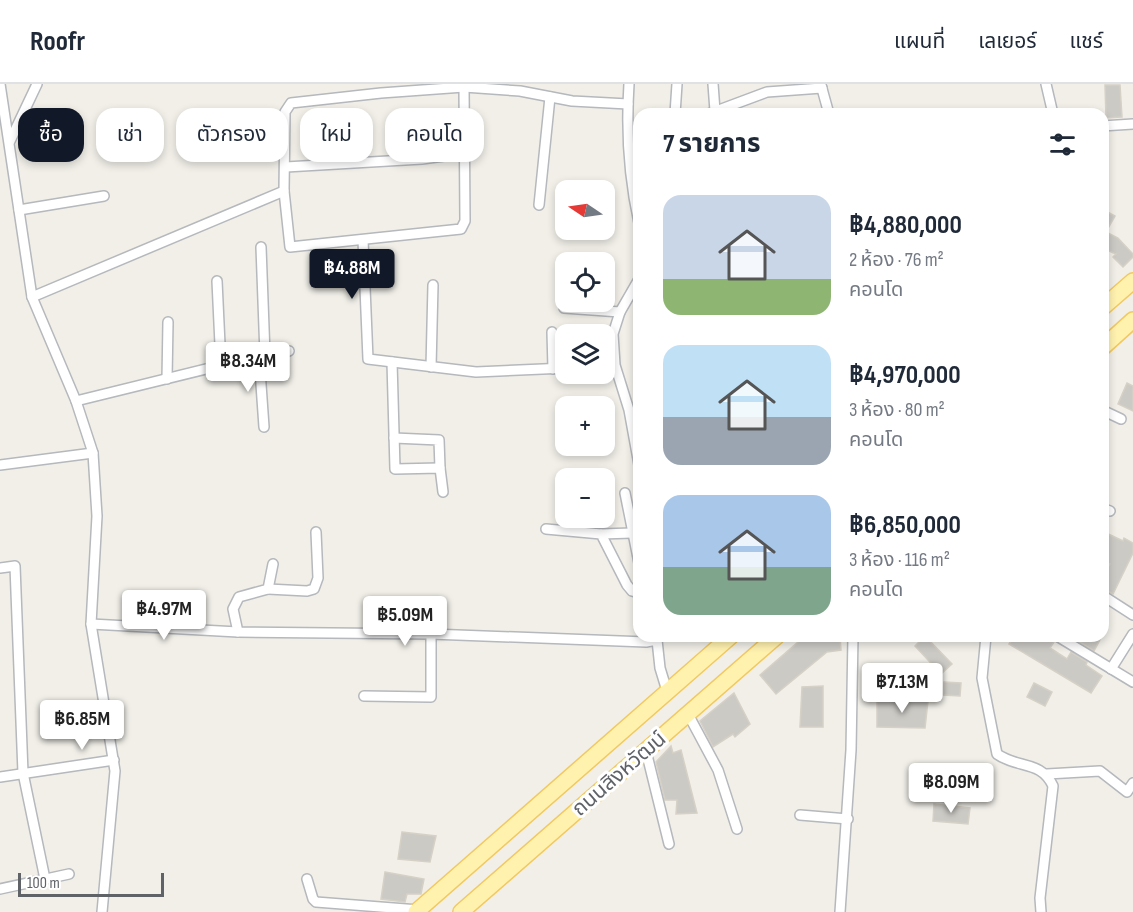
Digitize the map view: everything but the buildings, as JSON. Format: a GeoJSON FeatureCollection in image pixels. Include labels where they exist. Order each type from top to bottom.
{"type":"FeatureCollection","features":[{"type":"Feature","properties":{"kind":"main road"},"geometry":{"type":"LineString","coordinates":[[1109,302],[1133,281]]}},
{"type":"Feature","properties":{"kind":"main road"},"geometry":{"type":"LineString","coordinates":[[1109,342],[1133,320]]}},
{"type":"Feature","properties":{"kind":"main road","name":"ถนนสิงหวัฒน์"},"geometry":{"type":"LineString","coordinates":[[417,911],[723,642]]}},
{"type":"Feature","properties":{"kind":"main road","name":"ถนนสิงหวัฒน์"},"geometry":{"type":"LineString","coordinates":[[461,912],[770,642]]}},
{"type":"Feature","properties":{"kind":"street"},"geometry":{"type":"LineString","coordinates":[[0,84],[32,297],[76,401],[93,453],[97,516],[91,624],[114,760],[102,912]]}},
{"type":"Feature","properties":{"kind":"street"},"geometry":{"type":"LineString","coordinates":[[10,141],[37,84]]}},
{"type":"Feature","properties":{"kind":"street"},"geometry":{"type":"LineString","coordinates":[[629,84],[628,104],[633,165]]}},
{"type":"Feature","properties":{"kind":"street"},"geometry":{"type":"LineString","coordinates":[[675,108],[677,84]]}},
{"type":"Feature","properties":{"kind":"street"},"geometry":{"type":"LineString","coordinates":[[712,108],[713,84]]}},
{"type":"Feature","properties":{"kind":"street"},"geometry":{"type":"LineString","coordinates":[[1046,84],[1052,108]]}},
{"type":"Feature","properties":{"kind":"street"},"geometry":{"type":"LineString","coordinates":[[723,108],[767,92],[821,86],[827,108]]}},
{"type":"Feature","properties":{"kind":"street"},"geometry":{"type":"LineString","coordinates":[[466,162],[465,221],[461,229],[290,247],[284,191],[287,106],[291,103],[381,88],[464,87],[520,91],[572,101],[628,104]]}},
{"type":"Feature","properties":{"kind":"street"},"geometry":{"type":"LineString","coordinates":[[464,87],[465,108]]}},
{"type":"Feature","properties":{"kind":"street"},"geometry":{"type":"LineString","coordinates":[[539,205],[550,97]]}},
{"type":"Feature","properties":{"kind":"street"},"geometry":{"type":"LineString","coordinates":[[1109,126],[1133,124]]}},
{"type":"Feature","properties":{"kind":"street"},"geometry":{"type":"LineString","coordinates":[[286,167],[385,161]]}},
{"type":"Feature","properties":{"kind":"street"},"geometry":{"type":"LineString","coordinates":[[32,297],[284,191]]}},
{"type":"Feature","properties":{"kind":"street"},"geometry":{"type":"LineString","coordinates":[[19,210],[104,196]]}},
{"type":"Feature","properties":{"kind":"street"},"geometry":{"type":"LineString","coordinates":[[363,240],[368,359],[476,372],[554,369],[552,332]]}},
{"type":"Feature","properties":{"kind":"street"},"geometry":{"type":"LineString","coordinates":[[261,247],[264,427]]}},
{"type":"Feature","properties":{"kind":"street"},"geometry":{"type":"LineString","coordinates":[[217,281],[221,366]]}},
{"type":"Feature","properties":{"kind":"street"},"geometry":{"type":"LineString","coordinates":[[431,367],[433,285]]}},
{"type":"Feature","properties":{"kind":"street"},"geometry":{"type":"LineString","coordinates":[[615,328],[620,312],[633,289]]}},
{"type":"Feature","properties":{"kind":"street"},"geometry":{"type":"LineString","coordinates":[[615,312],[620,312]]}},
{"type":"Feature","properties":{"kind":"street"},"geometry":{"type":"LineString","coordinates":[[167,379],[168,322]]}},
{"type":"Feature","properties":{"kind":"street"},"geometry":{"type":"LineString","coordinates":[[76,401],[289,351]]}},
{"type":"Feature","properties":{"kind":"street"},"geometry":{"type":"LineString","coordinates":[[392,362],[395,469],[440,468]]}},
{"type":"Feature","properties":{"kind":"street"},"geometry":{"type":"LineString","coordinates":[[615,365],[629,410],[633,432]]}},
{"type":"Feature","properties":{"kind":"street"},"geometry":{"type":"LineString","coordinates":[[1109,413],[1121,419]]}},
{"type":"Feature","properties":{"kind":"street"},"geometry":{"type":"LineString","coordinates":[[394,438],[439,440],[443,492]]}},
{"type":"Feature","properties":{"kind":"street"},"geometry":{"type":"LineString","coordinates":[[0,465],[93,453]]}},
{"type":"Feature","properties":{"kind":"street"},"geometry":{"type":"LineString","coordinates":[[625,493],[633,536]]}},
{"type":"Feature","properties":{"kind":"street"},"geometry":{"type":"LineString","coordinates":[[546,529],[601,534],[632,532]]}},
{"type":"Feature","properties":{"kind":"street"},"geometry":{"type":"LineString","coordinates":[[238,632],[233,609],[239,597],[268,589],[307,591],[314,589],[318,578],[316,532]]}},
{"type":"Feature","properties":{"kind":"street"},"geometry":{"type":"LineString","coordinates":[[601,534],[627,585],[633,591]]}},
{"type":"Feature","properties":{"kind":"street"},"geometry":{"type":"LineString","coordinates":[[268,589],[273,564]]}},
{"type":"Feature","properties":{"kind":"street"},"geometry":{"type":"LineString","coordinates":[[0,567],[15,566],[23,773],[45,879]]}},
{"type":"Feature","properties":{"kind":"street"},"geometry":{"type":"LineString","coordinates":[[1109,600],[1133,615]]}},
{"type":"Feature","properties":{"kind":"street"},"geometry":{"type":"LineString","coordinates":[[91,624],[238,632],[431,634],[633,642]]}},
{"type":"Feature","properties":{"kind":"street"},"geometry":{"type":"LineString","coordinates":[[364,696],[431,697],[431,634]]}},
{"type":"Feature","properties":{"kind":"street"},"geometry":{"type":"LineString","coordinates":[[1111,669],[1133,634]]}},
{"type":"Feature","properties":{"kind":"street"},"geometry":{"type":"LineString","coordinates":[[657,642],[660,668],[667,691]]}},
{"type":"Feature","properties":{"kind":"street"},"geometry":{"type":"LineString","coordinates":[[840,912],[848,819],[853,642]]}},
{"type":"Feature","properties":{"kind":"street"},"geometry":{"type":"LineString","coordinates":[[985,642],[982,678],[997,754],[1007,761],[1038,768],[1047,774],[1053,786],[1040,898],[1041,912]]}},
{"type":"Feature","properties":{"kind":"street"},"geometry":{"type":"LineString","coordinates":[[1067,642],[1133,681]]}},
{"type":"Feature","properties":{"kind":"street"},"geometry":{"type":"LineString","coordinates":[[688,714],[718,770],[737,829]]}},
{"type":"Feature","properties":{"kind":"street"},"geometry":{"type":"LineString","coordinates":[[646,751],[669,844]]}},
{"type":"Feature","properties":{"kind":"street"},"geometry":{"type":"LineString","coordinates":[[0,777],[114,760]]}},
{"type":"Feature","properties":{"kind":"street"},"geometry":{"type":"LineString","coordinates":[[1047,774],[1100,771],[1127,792],[1133,783]]}},
{"type":"Feature","properties":{"kind":"street"},"geometry":{"type":"LineString","coordinates":[[800,815],[848,819]]}},
{"type":"Feature","properties":{"kind":"street"},"geometry":{"type":"LineString","coordinates":[[0,889],[69,874]]}},
{"type":"Feature","properties":{"kind":"street"},"geometry":{"type":"LineString","coordinates":[[307,879],[316,902],[417,911]]}}]}
